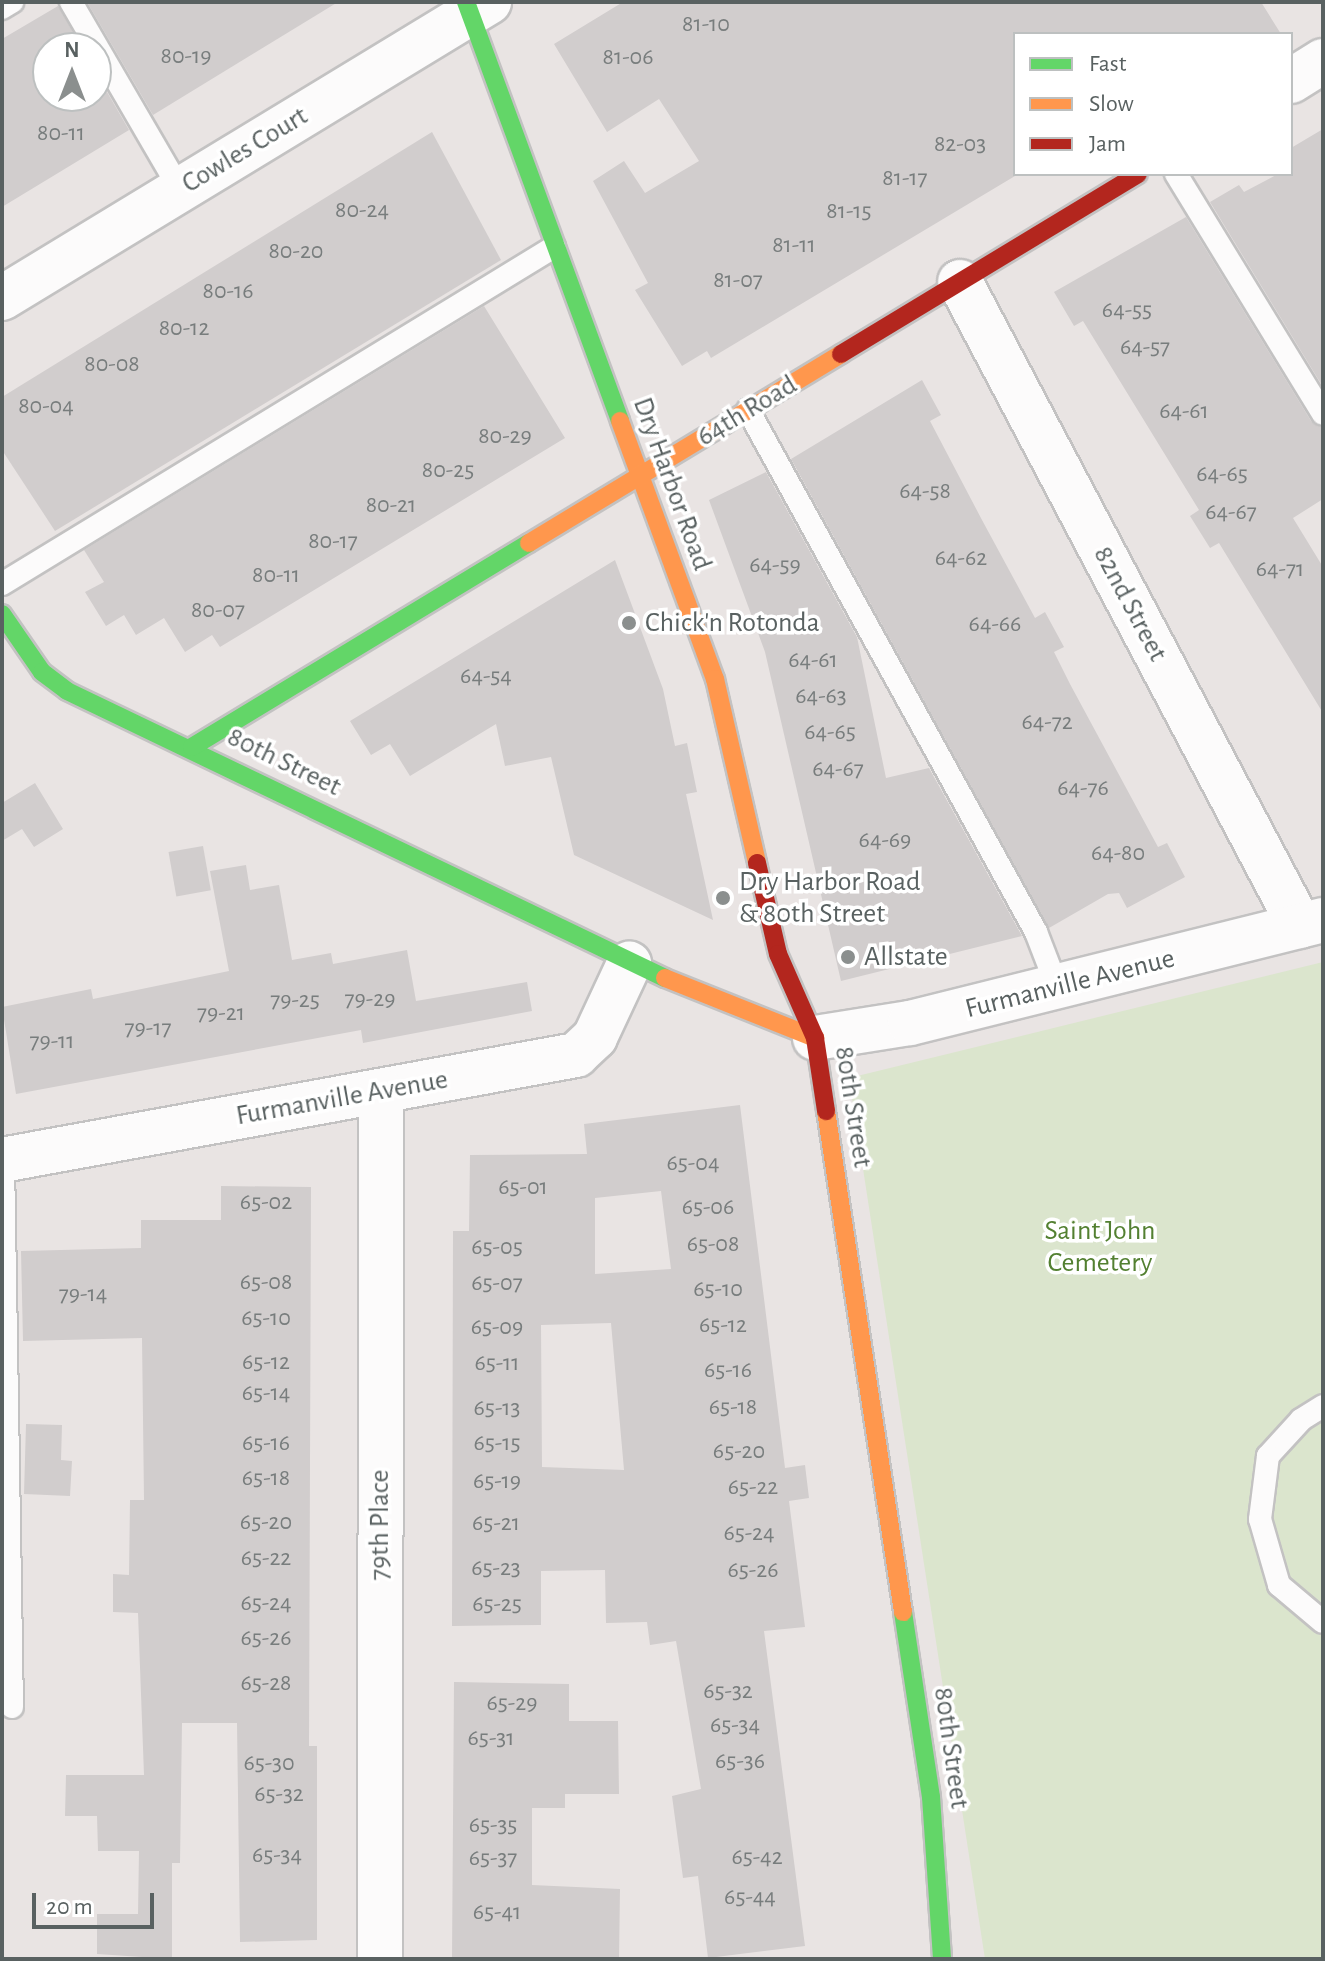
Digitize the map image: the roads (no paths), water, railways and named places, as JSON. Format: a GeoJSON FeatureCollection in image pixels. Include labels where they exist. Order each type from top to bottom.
{"type":"FeatureCollection","features":[{"type":"Feature","properties":{"kind":"street","name":"Cowles Court"},"geometry":{"type":"LineString","coordinates":[[2,298],[475,6]]}},
{"type":"Feature","properties":{"kind":"street","name":"Dry Harbor Road"},"geometry":{"type":"LineString","coordinates":[[475,6],[554,247],[715,679],[778,954],[815,1038]]}},
{"type":"Feature","properties":{"kind":"street"},"geometry":{"type":"LineString","coordinates":[[1293,80],[1323,61]]}},
{"type":"Feature","properties":{"kind":"street","name":"64th Road"},"geometry":{"type":"LineString","coordinates":[[192,747],[1135,176]]}},
{"type":"Feature","properties":{"kind":"street","name":"82nd Street"},"geometry":{"type":"LineString","coordinates":[[960,282],[1312,923]]}},
{"type":"Feature","properties":{"kind":"street","name":"80th Street"},"geometry":{"type":"LineString","coordinates":[[2,614],[53,683],[192,747],[629,964],[815,1038],[931,1797],[942,1959]]}},
{"type":"Feature","properties":{"kind":"street","name":"Furmanville Avenue"},"geometry":{"type":"LineString","coordinates":[[815,1038],[895,1026],[1058,989],[1312,923]]}},
{"type":"Feature","properties":{"kind":"street","name":"Furmanville Avenue"},"geometry":{"type":"LineString","coordinates":[[2,1160],[576,1055],[595,1037],[629,964]]}},
{"type":"Feature","properties":{"kind":"street","name":"79th Place"},"geometry":{"type":"LineString","coordinates":[[380,1959],[381,1091]]}},
{"type":"Feature","properties":{"kind":"lane"},"geometry":{"type":"LineString","coordinates":[[2,8],[12,2]]}},
{"type":"Feature","properties":{"kind":"lane"},"geometry":{"type":"LineString","coordinates":[[71,2],[180,189]]}},
{"type":"Feature","properties":{"kind":"lane"},"geometry":{"type":"LineString","coordinates":[[1177,176],[1323,414]]}},
{"type":"Feature","properties":{"kind":"lane"},"geometry":{"type":"LineString","coordinates":[[2,584],[554,247]]}},
{"type":"Feature","properties":{"kind":"lane"},"geometry":{"type":"LineString","coordinates":[[748,410],[1036,932],[1058,989]]}},
{"type":"Feature","properties":{"kind":"lane"},"geometry":{"type":"LineString","coordinates":[[2,1160],[12,1707]]}},
{"type":"Feature","properties":{"kind":"lane"},"geometry":{"type":"LineString","coordinates":[[1323,1406],[1301,1420],[1268,1456],[1260,1519],[1279,1585],[1323,1622]]}},
{"type":"Feature","properties":{"kind":"place","name":"Chick'n Rotonda"},"geometry":{"type":"Point","coordinates":[629,623]}},
{"type":"Feature","properties":{"kind":"place","name":"Dry Harbor Road & 80th Street"},"geometry":{"type":"Point","coordinates":[723,898]}},
{"type":"Feature","properties":{"kind":"place","name":"Allstate"},"geometry":{"type":"Point","coordinates":[848,957]}},
{"type":"Feature","properties":{"kind":"park label","name":"Saint John Cemetery"},"geometry":{"type":"Point","coordinates":[1100,1247]}}]}
